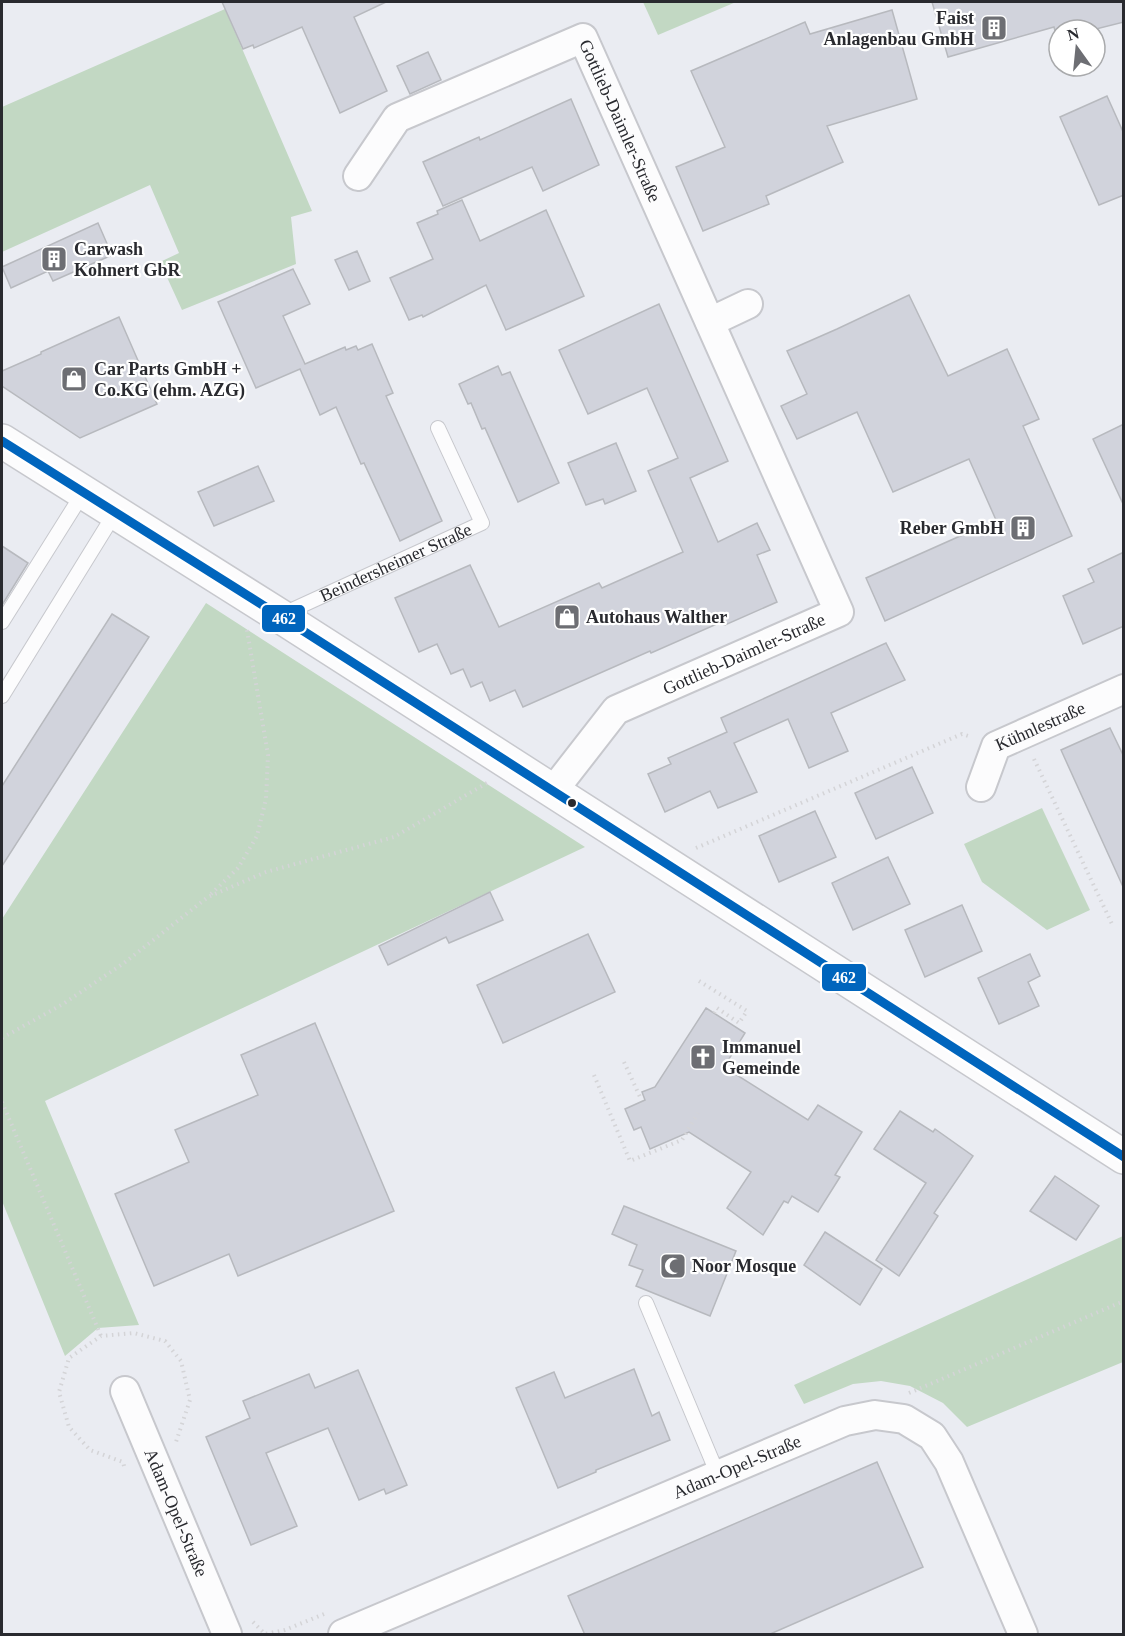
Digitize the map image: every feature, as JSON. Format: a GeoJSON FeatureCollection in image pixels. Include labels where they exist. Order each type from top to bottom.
{"type":"FeatureCollection","features":[{"type":"Feature","properties":{"kind":"street","name":"Gottlieb-Daimler-Straße"},"geometry":{"type":"LineString","coordinates":[[358,176],[397,118],[583,38],[839,612],[616,710],[553,791]]}},
{"type":"Feature","properties":{"kind":"street"},"geometry":{"type":"LineString","coordinates":[[710,321],[748,304]]}},
{"type":"Feature","properties":{"kind":"street"},"geometry":{"type":"LineString","coordinates":[[2,441],[280,616],[1124,1156]]}},
{"type":"Feature","properties":{"kind":"street","name":"Kühnlestraße"},"geometry":{"type":"LineString","coordinates":[[981,786],[996,746],[1124,689]]}},
{"type":"Feature","properties":{"kind":"street","name":"Adam-Opel-Straße"},"geometry":{"type":"LineString","coordinates":[[125,1391],[239,1627]]}},
{"type":"Feature","properties":{"kind":"street","name":"Adam-Opel-Straße"},"geometry":{"type":"LineString","coordinates":[[335,1623],[718,1475],[845,1421],[875,1415],[904,1419],[932,1436],[949,1462],[1023,1635]]}},
{"type":"Feature","properties":{"kind":"lane","name":"Beindersheimer Straße"},"geometry":{"type":"LineString","coordinates":[[280,616],[482,522],[438,428]]}},
{"type":"Feature","properties":{"kind":"lane"},"geometry":{"type":"LineString","coordinates":[[2,622],[83,493]]}},
{"type":"Feature","properties":{"kind":"lane"},"geometry":{"type":"LineString","coordinates":[[2,696],[115,513]]}},
{"type":"Feature","properties":{"kind":"lane"},"geometry":{"type":"LineString","coordinates":[[646,1303],[718,1475]]}},
{"type":"Feature","properties":{"kind":"path"},"geometry":{"type":"LineString","coordinates":[[2,1038],[63,1004],[124,963],[208,897],[238,868],[257,836],[266,799],[268,755],[246,622]]}},
{"type":"Feature","properties":{"kind":"path"},"geometry":{"type":"LineString","coordinates":[[663,862],[962,734],[996,746]]}},
{"type":"Feature","properties":{"kind":"path"},"geometry":{"type":"LineString","coordinates":[[1022,735],[1112,924]]}},
{"type":"Feature","properties":{"kind":"path"},"geometry":{"type":"LineString","coordinates":[[208,897],[266,872],[394,837],[490,781]]}},
{"type":"Feature","properties":{"kind":"path"},"geometry":{"type":"LineString","coordinates":[[699,981],[747,1011],[740,1023],[717,1008],[714,1013]]}},
{"type":"Feature","properties":{"kind":"path"},"geometry":{"type":"LineString","coordinates":[[624,1062],[641,1100]]}},
{"type":"Feature","properties":{"kind":"path"},"geometry":{"type":"LineString","coordinates":[[594,1075],[630,1161],[681,1140],[698,1113]]}},
{"type":"Feature","properties":{"kind":"path"},"geometry":{"type":"LineString","coordinates":[[2,1102],[101,1336]]}},
{"type":"Feature","properties":{"kind":"path"},"geometry":{"type":"LineString","coordinates":[[899,1394],[910,1392],[1124,1301]]}},
{"type":"Feature","properties":{"kind":"path"},"geometry":{"type":"LineString","coordinates":[[127,1473],[123,1462],[90,1450],[69,1427],[59,1392],[69,1358],[101,1336],[134,1333],[165,1341],[181,1361],[190,1400],[176,1444]]}},
{"type":"Feature","properties":{"kind":"path"},"geometry":{"type":"LineString","coordinates":[[910,1392],[918,1397]]}},
{"type":"Feature","properties":{"kind":"path"},"geometry":{"type":"LineString","coordinates":[[239,1627],[265,1634],[335,1623]]}},
{"type":"Feature","properties":{"kind":"green space"},"geometry":{"type":"Polygon","coordinates":[[[643,2],[736,2],[658,35],[643,2]]]}},
{"type":"Feature","properties":{"kind":"green space"},"geometry":{"type":"Polygon","coordinates":[[[225,9],[312,211],[291,217],[296,264],[182,310],[160,262],[179,253],[150,185],[2,252],[2,107],[225,9]]]}},
{"type":"Feature","properties":{"kind":"green space"},"geometry":{"type":"Polygon","coordinates":[[[206,603],[585,847],[45,1101],[139,1325],[98,1328],[65,1356],[2,1201],[2,919],[206,603]]]}},
{"type":"Feature","properties":{"kind":"green space"},"geometry":{"type":"Polygon","coordinates":[[[1042,808],[1090,910],[1047,930],[982,882],[964,844],[1042,808]]]}},
{"type":"Feature","properties":{"kind":"green space"},"geometry":{"type":"Polygon","coordinates":[[[1123,1236],[1123,1362],[967,1427],[943,1403],[910,1386],[881,1381],[853,1384],[804,1404],[794,1385],[1123,1236]]]}},
{"type":"Feature","properties":{"kind":"building"},"geometry":{"type":"Polygon","coordinates":[[[222,2],[386,2],[354,17],[387,91],[340,113],[302,27],[254,48],[253,45],[243,49],[222,2]]]}},
{"type":"Feature","properties":{"kind":"building","name":"Faist Anlagenbau GmbH"},"geometry":{"type":"Polygon","coordinates":[[[932,2],[1124,2],[1124,22],[1107,26],[1107,18],[1047,18],[1047,29],[948,57],[932,2]]]}},
{"type":"Feature","properties":{"kind":"building"},"geometry":{"type":"Polygon","coordinates":[[[892,10],[917,99],[827,126],[843,162],[766,196],[769,204],[703,231],[676,167],[725,147],[691,71],[805,22],[810,34],[892,10]]]}},
{"type":"Feature","properties":{"kind":"building"},"geometry":{"type":"Polygon","coordinates":[[[428,52],[441,80],[410,94],[397,66],[428,52]]]}},
{"type":"Feature","properties":{"kind":"building"},"geometry":{"type":"Polygon","coordinates":[[[1107,96],[1124,134],[1124,195],[1099,205],[1060,117],[1107,96]]]}},
{"type":"Feature","properties":{"kind":"building"},"geometry":{"type":"Polygon","coordinates":[[[571,99],[599,165],[543,191],[532,167],[443,206],[423,162],[479,137],[480,140],[571,99]]]}},
{"type":"Feature","properties":{"kind":"building"},"geometry":{"type":"Polygon","coordinates":[[[462,200],[480,241],[546,210],[584,296],[506,330],[486,285],[423,317],[422,315],[409,320],[390,278],[433,259],[417,223],[462,200]]]}},
{"type":"Feature","properties":{"kind":"building","name":"Carwash Kohnert GbR"},"geometry":{"type":"Polygon","coordinates":[[[98,223],[112,255],[53,281],[48,271],[11,288],[2,267],[98,223]]]}},
{"type":"Feature","properties":{"kind":"building"},"geometry":{"type":"Polygon","coordinates":[[[357,251],[370,281],[349,290],[335,260],[357,251]]]}},
{"type":"Feature","properties":{"kind":"building"},"geometry":{"type":"Polygon","coordinates":[[[293,269],[310,304],[283,316],[305,364],[345,347],[346,350],[356,346],[358,350],[372,344],[393,393],[386,396],[442,521],[400,541],[364,463],[361,464],[336,407],[320,415],[300,369],[256,388],[218,302],[293,269]]]}},
{"type":"Feature","properties":{"kind":"building"},"geometry":{"type":"Polygon","coordinates":[[[909,295],[948,376],[1007,349],[1039,419],[1023,426],[1072,536],[885,621],[866,578],[996,520],[969,459],[893,492],[857,412],[797,439],[781,406],[807,394],[787,351],[909,295]]]}},
{"type":"Feature","properties":{"kind":"building"},"geometry":{"type":"Polygon","coordinates":[[[659,304],[728,461],[690,478],[718,542],[757,523],[770,550],[757,555],[777,602],[725,625],[719,623],[651,653],[650,651],[523,707],[515,690],[490,701],[482,682],[471,687],[463,669],[451,674],[437,644],[419,652],[395,598],[470,565],[499,627],[599,583],[602,588],[683,552],[648,471],[678,458],[647,388],[588,414],[559,350],[659,304]]]}},
{"type":"Feature","properties":{"kind":"building","name":"Car Parts GmbH + Co.KG (ehm. AZG)"},"geometry":{"type":"Polygon","coordinates":[[[119,317],[157,404],[80,438],[2,386],[2,371],[119,317]]]}},
{"type":"Feature","properties":{"kind":"building"},"geometry":{"type":"Polygon","coordinates":[[[498,366],[502,375],[510,372],[559,483],[518,502],[485,428],[482,429],[471,403],[468,404],[459,384],[498,366]]]}},
{"type":"Feature","properties":{"kind":"building"},"geometry":{"type":"Polygon","coordinates":[[[1124,424],[1124,506],[1093,439],[1124,424]]]}},
{"type":"Feature","properties":{"kind":"building"},"geometry":{"type":"Polygon","coordinates":[[[616,443],[636,491],[605,504],[603,499],[586,505],[568,463],[616,443]]]}},
{"type":"Feature","properties":{"kind":"building"},"geometry":{"type":"Polygon","coordinates":[[[258,466],[274,501],[214,526],[198,492],[258,466]]]}},
{"type":"Feature","properties":{"kind":"building"},"geometry":{"type":"Polygon","coordinates":[[[2,546],[28,563],[2,605],[2,546]]]}},
{"type":"Feature","properties":{"kind":"building"},"geometry":{"type":"Polygon","coordinates":[[[1124,552],[1124,626],[1083,644],[1063,596],[1094,582],[1088,569],[1124,552]]]}},
{"type":"Feature","properties":{"kind":"building"},"geometry":{"type":"Polygon","coordinates":[[[112,614],[149,637],[2,866],[2,786],[112,614]]]}},
{"type":"Feature","properties":{"kind":"building"},"geometry":{"type":"Polygon","coordinates":[[[886,643],[905,680],[831,713],[848,751],[809,768],[788,719],[734,743],[757,792],[718,808],[710,791],[665,812],[648,774],[671,764],[668,758],[727,732],[721,718],[886,643]]]}},
{"type":"Feature","properties":{"kind":"building"},"geometry":{"type":"Polygon","coordinates":[[[1110,728],[1124,757],[1124,889],[1061,750],[1110,728]]]}},
{"type":"Feature","properties":{"kind":"building"},"geometry":{"type":"Polygon","coordinates":[[[912,767],[933,813],[876,839],[855,793],[912,767]]]}},
{"type":"Feature","properties":{"kind":"building"},"geometry":{"type":"Polygon","coordinates":[[[815,811],[836,857],[779,882],[759,836],[815,811]]]}},
{"type":"Feature","properties":{"kind":"building"},"geometry":{"type":"Polygon","coordinates":[[[888,857],[910,904],[853,930],[832,883],[888,857]]]}},
{"type":"Feature","properties":{"kind":"building"},"geometry":{"type":"Polygon","coordinates":[[[490,892],[503,920],[449,943],[446,937],[388,965],[379,946],[490,892]]]}},
{"type":"Feature","properties":{"kind":"building"},"geometry":{"type":"Polygon","coordinates":[[[962,905],[982,951],[925,977],[905,930],[962,905]]]}},
{"type":"Feature","properties":{"kind":"building"},"geometry":{"type":"Polygon","coordinates":[[[588,934],[615,992],[503,1043],[477,985],[588,934]]]}},
{"type":"Feature","properties":{"kind":"building"},"geometry":{"type":"Polygon","coordinates":[[[1030,954],[1040,976],[1028,982],[1039,1006],[999,1024],[978,978],[1030,954]]]}},
{"type":"Feature","properties":{"kind":"building"},"geometry":{"type":"Polygon","coordinates":[[[706,1008],[745,1033],[724,1067],[808,1120],[818,1105],[862,1132],[835,1175],[840,1177],[818,1212],[792,1196],[788,1203],[784,1201],[763,1235],[727,1208],[751,1172],[689,1132],[650,1149],[641,1127],[634,1130],[625,1109],[645,1100],[642,1092],[655,1087],[706,1008]]]}},
{"type":"Feature","properties":{"kind":"building"},"geometry":{"type":"Polygon","coordinates":[[[315,1023],[394,1211],[238,1276],[229,1254],[154,1286],[115,1194],[189,1162],[175,1130],[258,1095],[241,1055],[315,1023]]]}},
{"type":"Feature","properties":{"kind":"building"},"geometry":{"type":"Polygon","coordinates":[[[900,1111],[933,1132],[935,1129],[973,1156],[934,1213],[938,1216],[899,1276],[876,1260],[926,1183],[874,1149],[900,1111]]]}},
{"type":"Feature","properties":{"kind":"building"},"geometry":{"type":"Polygon","coordinates":[[[1055,1176],[1099,1206],[1076,1240],[1030,1211],[1055,1176]]]}},
{"type":"Feature","properties":{"kind":"building","name":"Noor Mosque"},"geometry":{"type":"Polygon","coordinates":[[[624,1206],[736,1251],[710,1316],[636,1286],[643,1270],[629,1265],[637,1245],[612,1234],[624,1206]]]}},
{"type":"Feature","properties":{"kind":"building"},"geometry":{"type":"Polygon","coordinates":[[[825,1232],[882,1269],[860,1305],[804,1265],[825,1232]]]}},
{"type":"Feature","properties":{"kind":"building"},"geometry":{"type":"Polygon","coordinates":[[[634,1369],[652,1416],[659,1412],[670,1440],[558,1488],[516,1388],[554,1372],[565,1398],[634,1369]]]}},
{"type":"Feature","properties":{"kind":"building"},"geometry":{"type":"Polygon","coordinates":[[[358,1370],[407,1485],[386,1494],[384,1489],[359,1500],[328,1428],[266,1453],[297,1526],[251,1545],[206,1437],[250,1418],[243,1401],[309,1374],[315,1388],[358,1370]]]}},
{"type":"Feature","properties":{"kind":"building"},"geometry":{"type":"Polygon","coordinates":[[[877,1462],[923,1567],[768,1635],[585,1635],[568,1596],[877,1462]]]}},
{"type":"Feature","properties":{"kind":"transit line","name":"462"},"geometry":{"type":"LineString","coordinates":[[2,441],[280,616],[1124,1157]]}},
{"type":"Feature","properties":{"kind":"place","name":"Faist Anlagenbau GmbH"},"geometry":{"type":"Point","coordinates":[994,28]}},
{"type":"Feature","properties":{"kind":"place","name":"Carwash Kohnert GbR"},"geometry":{"type":"Point","coordinates":[54,259]}},
{"type":"Feature","properties":{"kind":"place","name":"Car Parts GmbH + Co.KG (ehm. AZG)"},"geometry":{"type":"Point","coordinates":[74,379]}},
{"type":"Feature","properties":{"kind":"place","name":"Reber GmbH"},"geometry":{"type":"Point","coordinates":[1023,528]}},
{"type":"Feature","properties":{"kind":"place","name":"Autohaus Walther"},"geometry":{"type":"Point","coordinates":[567,617]}},
{"type":"Feature","properties":{"kind":"place","name":"Immanuel Gemeinde"},"geometry":{"type":"Point","coordinates":[703,1057]}},
{"type":"Feature","properties":{"kind":"place","name":"Noor Mosque"},"geometry":{"type":"Point","coordinates":[673,1266]}}]}
